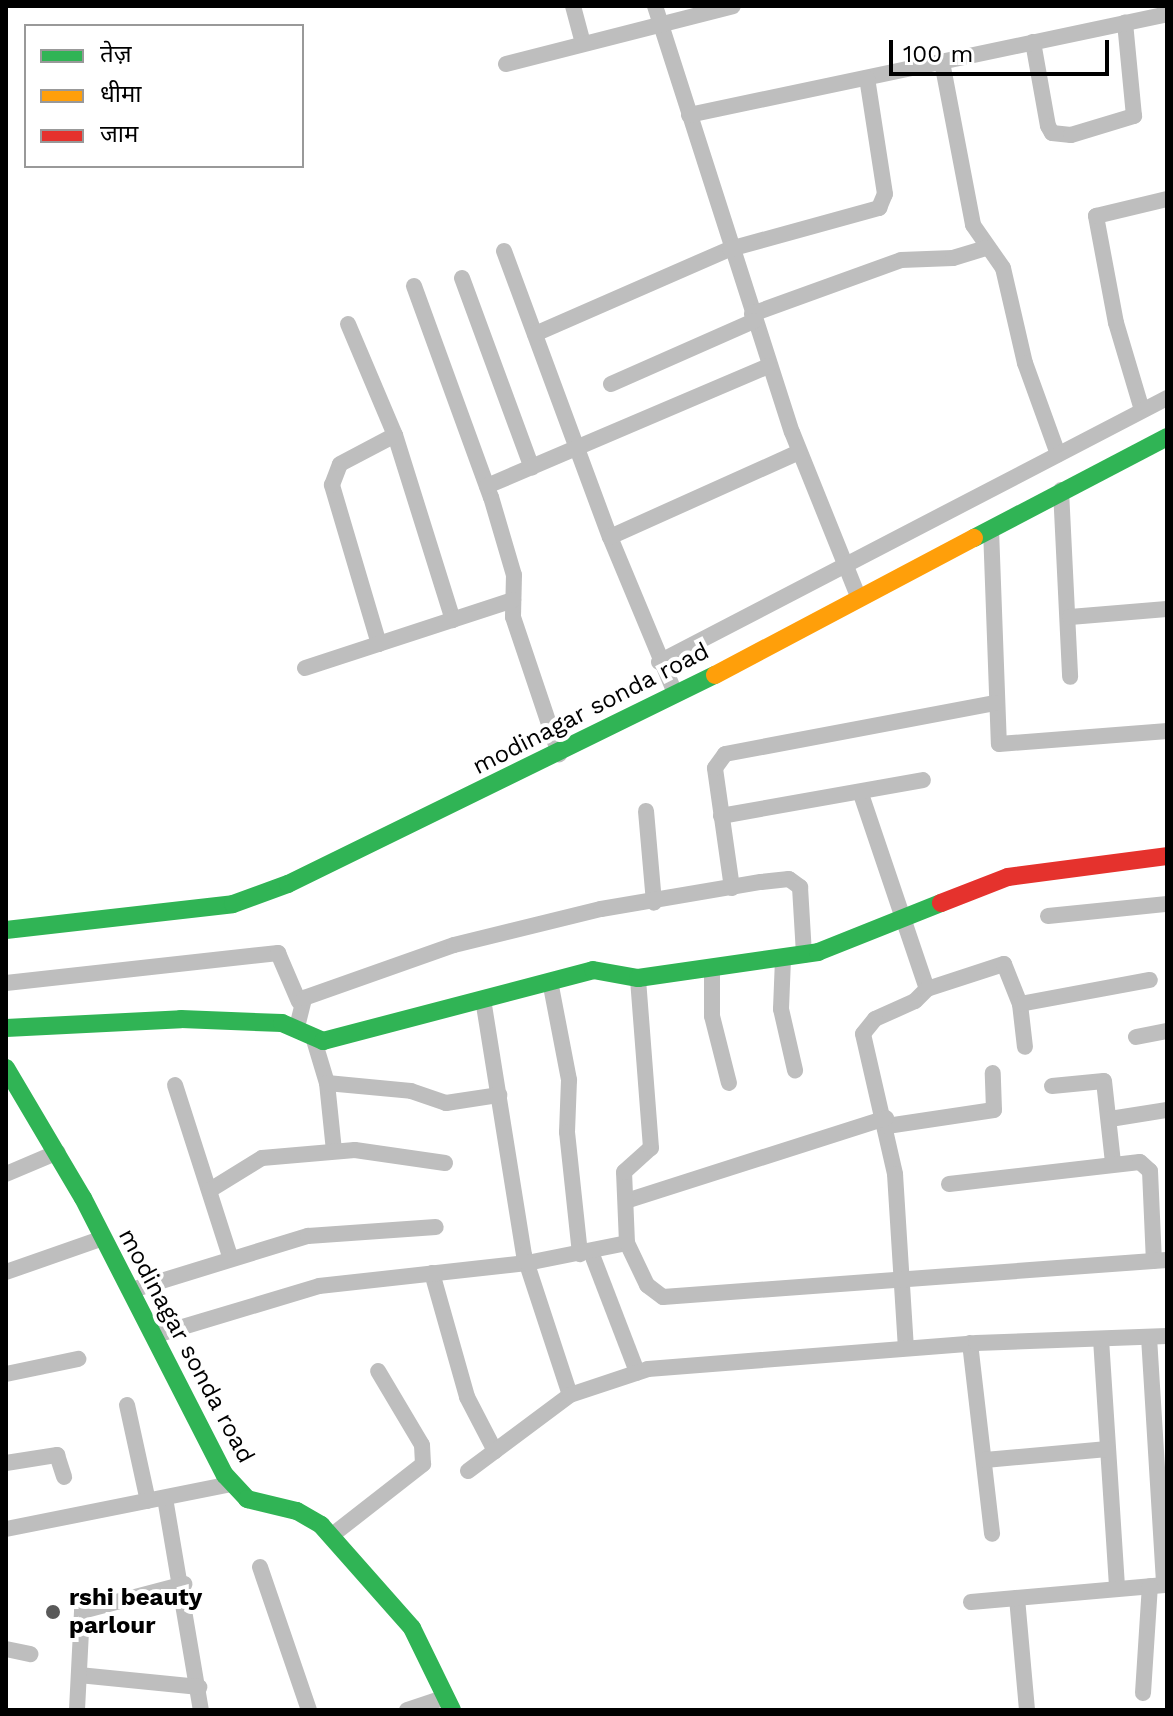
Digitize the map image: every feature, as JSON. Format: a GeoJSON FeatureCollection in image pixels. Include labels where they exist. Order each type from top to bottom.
{"type":"FeatureCollection","features":[{"type":"Feature","properties":{"kind":"street"},"geometry":{"type":"LineString","coordinates":[[573,6],[583,43]]}},
{"type":"Feature","properties":{"kind":"street"},"geometry":{"type":"LineString","coordinates":[[506,64],[583,43],[657,13],[733,6]]}},
{"type":"Feature","properties":{"kind":"street"},"geometry":{"type":"LineString","coordinates":[[657,13],[769,366],[799,452],[851,582]]}},
{"type":"Feature","properties":{"kind":"street"},"geometry":{"type":"LineString","coordinates":[[689,115],[1167,14]]}},
{"type":"Feature","properties":{"kind":"street"},"geometry":{"type":"LineString","coordinates":[[1033,42],[1048,126],[1052,133],[1071,135],[1134,116],[1125,22]]}},
{"type":"Feature","properties":{"kind":"street"},"geometry":{"type":"LineString","coordinates":[[942,62],[973,225],[986,248],[1003,268],[1025,363],[1058,454]]}},
{"type":"Feature","properties":{"kind":"street"},"geometry":{"type":"LineString","coordinates":[[535,334],[730,249],[879,208],[885,194],[867,78]]}},
{"type":"Feature","properties":{"kind":"street"},"geometry":{"type":"LineString","coordinates":[[1142,410],[1116,323],[1096,216],[1167,199]]}},
{"type":"Feature","properties":{"kind":"street"},"geometry":{"type":"LineString","coordinates":[[611,384],[753,318],[901,260],[953,258],[986,248]]}},
{"type":"Feature","properties":{"kind":"street"},"geometry":{"type":"LineString","coordinates":[[504,251],[610,537],[673,690]]}},
{"type":"Feature","properties":{"kind":"street"},"geometry":{"type":"LineString","coordinates":[[462,278],[532,468]]}},
{"type":"Feature","properties":{"kind":"street"},"geometry":{"type":"LineString","coordinates":[[414,286],[487,486],[514,575],[513,617],[556,749]]}},
{"type":"Feature","properties":{"kind":"street"},"geometry":{"type":"LineString","coordinates":[[348,324],[395,435],[453,620]]}},
{"type":"Feature","properties":{"kind":"street"},"geometry":{"type":"LineString","coordinates":[[487,486],[769,366]]}},
{"type":"Feature","properties":{"kind":"street"},"geometry":{"type":"LineString","coordinates":[[660,664],[851,582],[1058,454],[1167,398]]}},
{"type":"Feature","properties":{"kind":"street"},"geometry":{"type":"LineString","coordinates":[[379,644],[332,485],[340,464],[395,435]]}},
{"type":"Feature","properties":{"kind":"street","name":"modinagar sonda road"},"geometry":{"type":"LineString","coordinates":[[6,930],[233,904],[288,884],[673,690],[851,582],[991,529],[1167,437]]}},
{"type":"Feature","properties":{"kind":"street"},"geometry":{"type":"LineString","coordinates":[[610,537],[799,452]]}},
{"type":"Feature","properties":{"kind":"street"},"geometry":{"type":"LineString","coordinates":[[1061,490],[1070,617],[1070,677]]}},
{"type":"Feature","properties":{"kind":"street"},"geometry":{"type":"LineString","coordinates":[[991,529],[995,738],[1007,747],[1167,731]]}},
{"type":"Feature","properties":{"kind":"street"},"geometry":{"type":"LineString","coordinates":[[305,668],[513,600]]}},
{"type":"Feature","properties":{"kind":"street"},"geometry":{"type":"LineString","coordinates":[[1070,617],[1167,609]]}},
{"type":"Feature","properties":{"kind":"street"},"geometry":{"type":"LineString","coordinates":[[732,888],[715,768],[725,754],[994,703]]}},
{"type":"Feature","properties":{"kind":"street"},"geometry":{"type":"LineString","coordinates":[[721,816],[861,794],[923,780]]}},
{"type":"Feature","properties":{"kind":"street"},"geometry":{"type":"LineString","coordinates":[[861,794],[927,989]]}},
{"type":"Feature","properties":{"kind":"street"},"geometry":{"type":"LineString","coordinates":[[646,811],[654,903]]}},
{"type":"Feature","properties":{"kind":"street"},"geometry":{"type":"LineString","coordinates":[[314,1040],[593,970],[638,978],[804,955],[1008,877],[1167,856]]}},
{"type":"Feature","properties":{"kind":"street"},"geometry":{"type":"LineString","coordinates":[[299,1002],[454,945],[732,888],[795,880],[804,955]]}},
{"type":"Feature","properties":{"kind":"street"},"geometry":{"type":"LineString","coordinates":[[1048,916],[1167,904]]}},
{"type":"Feature","properties":{"kind":"street"},"geometry":{"type":"LineString","coordinates":[[6,983],[278,953],[299,1002],[297,1027]]}},
{"type":"Feature","properties":{"kind":"street"},"geometry":{"type":"LineString","coordinates":[[783,959],[781,1009],[795,1070]]}},
{"type":"Feature","properties":{"kind":"street"},"geometry":{"type":"LineString","coordinates":[[906,1348],[903,1279],[886,1122],[863,1034],[875,1019],[915,1001],[927,989],[1004,964],[1020,1004],[1025,1047]]}},
{"type":"Feature","properties":{"kind":"street"},"geometry":{"type":"LineString","coordinates":[[712,967],[712,1016],[729,1083]]}},
{"type":"Feature","properties":{"kind":"street"},"geometry":{"type":"LineString","coordinates":[[638,978],[651,1148],[624,1172],[627,1243],[647,1285],[663,1297],[1160,1260],[1150,1171],[1140,1162],[949,1184]]}},
{"type":"Feature","properties":{"kind":"street"},"geometry":{"type":"LineString","coordinates":[[1020,1004],[1150,980]]}},
{"type":"Feature","properties":{"kind":"street"},"geometry":{"type":"LineString","coordinates":[[550,981],[569,1080],[567,1132],[586,1253],[637,1372]]}},
{"type":"Feature","properties":{"kind":"street"},"geometry":{"type":"LineString","coordinates":[[483,999],[527,1263],[570,1395]]}},
{"type":"Feature","properties":{"kind":"street"},"geometry":{"type":"LineString","coordinates":[[6,1028],[181,1019],[297,1027],[314,1040],[327,1083],[334,1151]]}},
{"type":"Feature","properties":{"kind":"street"},"geometry":{"type":"LineString","coordinates":[[1136,1037],[1167,1031]]}},
{"type":"Feature","properties":{"kind":"street","name":"modinagar sonda road"},"geometry":{"type":"LineString","coordinates":[[6,1068],[58,1152],[231,1484],[247,1499],[309,1516],[331,1536],[412,1628],[449,1703]]}},
{"type":"Feature","properties":{"kind":"street"},"geometry":{"type":"LineString","coordinates":[[626,1201],[886,1122],[994,1110],[993,1073]]}},
{"type":"Feature","properties":{"kind":"street"},"geometry":{"type":"LineString","coordinates":[[1052,1086],[1104,1081],[1113,1163]]}},
{"type":"Feature","properties":{"kind":"street"},"geometry":{"type":"LineString","coordinates":[[327,1083],[411,1091],[446,1103],[499,1095]]}},
{"type":"Feature","properties":{"kind":"street"},"geometry":{"type":"LineString","coordinates":[[175,1085],[230,1256]]}},
{"type":"Feature","properties":{"kind":"street"},"geometry":{"type":"LineString","coordinates":[[1110,1119],[1167,1110]]}},
{"type":"Feature","properties":{"kind":"street"},"geometry":{"type":"LineString","coordinates":[[210,1190],[247,1162],[334,1151],[445,1163]]}},
{"type":"Feature","properties":{"kind":"street"},"geometry":{"type":"LineString","coordinates":[[6,1174],[58,1152]]}},
{"type":"Feature","properties":{"kind":"street"},"geometry":{"type":"LineString","coordinates":[[132,1290],[230,1256],[308,1236],[436,1227]]}},
{"type":"Feature","properties":{"kind":"street"},"geometry":{"type":"LineString","coordinates":[[6,1272],[103,1238]]}},
{"type":"Feature","properties":{"kind":"street"},"geometry":{"type":"LineString","coordinates":[[156,1335],[292,1292],[527,1263],[627,1243]]}},
{"type":"Feature","properties":{"kind":"street"},"geometry":{"type":"LineString","coordinates":[[432,1273],[467,1397],[495,1451]]}},
{"type":"Feature","properties":{"kind":"street"},"geometry":{"type":"LineString","coordinates":[[468,1471],[570,1395],[637,1372],[687,1362],[970,1343],[1167,1336]]}},
{"type":"Feature","properties":{"kind":"street"},"geometry":{"type":"LineString","coordinates":[[1143,1693],[1160,1585],[1149,1337]]}},
{"type":"Feature","properties":{"kind":"street"},"geometry":{"type":"LineString","coordinates":[[1101,1339],[1117,1588]]}},
{"type":"Feature","properties":{"kind":"street"},"geometry":{"type":"LineString","coordinates":[[970,1343],[992,1534]]}},
{"type":"Feature","properties":{"kind":"street"},"geometry":{"type":"LineString","coordinates":[[6,1374],[78,1359]]}},
{"type":"Feature","properties":{"kind":"street"},"geometry":{"type":"LineString","coordinates":[[331,1536],[423,1464],[422,1445],[378,1371]]}},
{"type":"Feature","properties":{"kind":"street"},"geometry":{"type":"LineString","coordinates":[[127,1405],[148,1501]]}},
{"type":"Feature","properties":{"kind":"street"},"geometry":{"type":"LineString","coordinates":[[985,1460],[1108,1449]]}},
{"type":"Feature","properties":{"kind":"street"},"geometry":{"type":"LineString","coordinates":[[6,1463],[57,1455],[64,1477]]}},
{"type":"Feature","properties":{"kind":"street"},"geometry":{"type":"LineString","coordinates":[[6,1529],[231,1484]]}},
{"type":"Feature","properties":{"kind":"street"},"geometry":{"type":"LineString","coordinates":[[165,1498],[184,1584],[201,1710]]}},
{"type":"Feature","properties":{"kind":"street"},"geometry":{"type":"LineString","coordinates":[[260,1567],[309,1710]]}},
{"type":"Feature","properties":{"kind":"street"},"geometry":{"type":"LineString","coordinates":[[77,1710],[80,1618],[87,1606],[184,1584]]}},
{"type":"Feature","properties":{"kind":"street"},"geometry":{"type":"LineString","coordinates":[[971,1602],[1160,1585]]}},
{"type":"Feature","properties":{"kind":"street"},"geometry":{"type":"LineString","coordinates":[[1017,1598],[1027,1710]]}},
{"type":"Feature","properties":{"kind":"street"},"geometry":{"type":"LineString","coordinates":[[6,1649],[30,1654]]}},
{"type":"Feature","properties":{"kind":"street"},"geometry":{"type":"LineString","coordinates":[[79,1675],[199,1687]]}},
{"type":"Feature","properties":{"kind":"street"},"geometry":{"type":"LineString","coordinates":[[407,1710],[449,1703]]}},
{"type":"Feature","properties":{"kind":"traffic: fast"},"geometry":{"type":"LineString","coordinates":[[974,538],[1167,437]]}},
{"type":"Feature","properties":{"kind":"traffic: fast"},"geometry":{"type":"LineString","coordinates":[[6,930],[233,904],[288,884],[715,675]]}},
{"type":"Feature","properties":{"kind":"traffic: fast"},"geometry":{"type":"LineString","coordinates":[[6,1028],[181,1019],[282,1023],[323,1041],[593,970],[638,978],[818,952],[941,903]]}},
{"type":"Feature","properties":{"kind":"traffic: fast"},"geometry":{"type":"LineString","coordinates":[[6,1068],[83,1198],[225,1475],[247,1499],[297,1511],[321,1525],[412,1628],[452,1710]]}},
{"type":"Feature","properties":{"kind":"traffic: slow"},"geometry":{"type":"LineString","coordinates":[[715,675],[974,538]]}},
{"type":"Feature","properties":{"kind":"traffic: jam"},"geometry":{"type":"LineString","coordinates":[[941,903],[1008,877],[1167,856]]}},
{"type":"Feature","properties":{"kind":"place","name":"rshi beauty parlour"},"geometry":{"type":"Point","coordinates":[53,1612]}}]}
